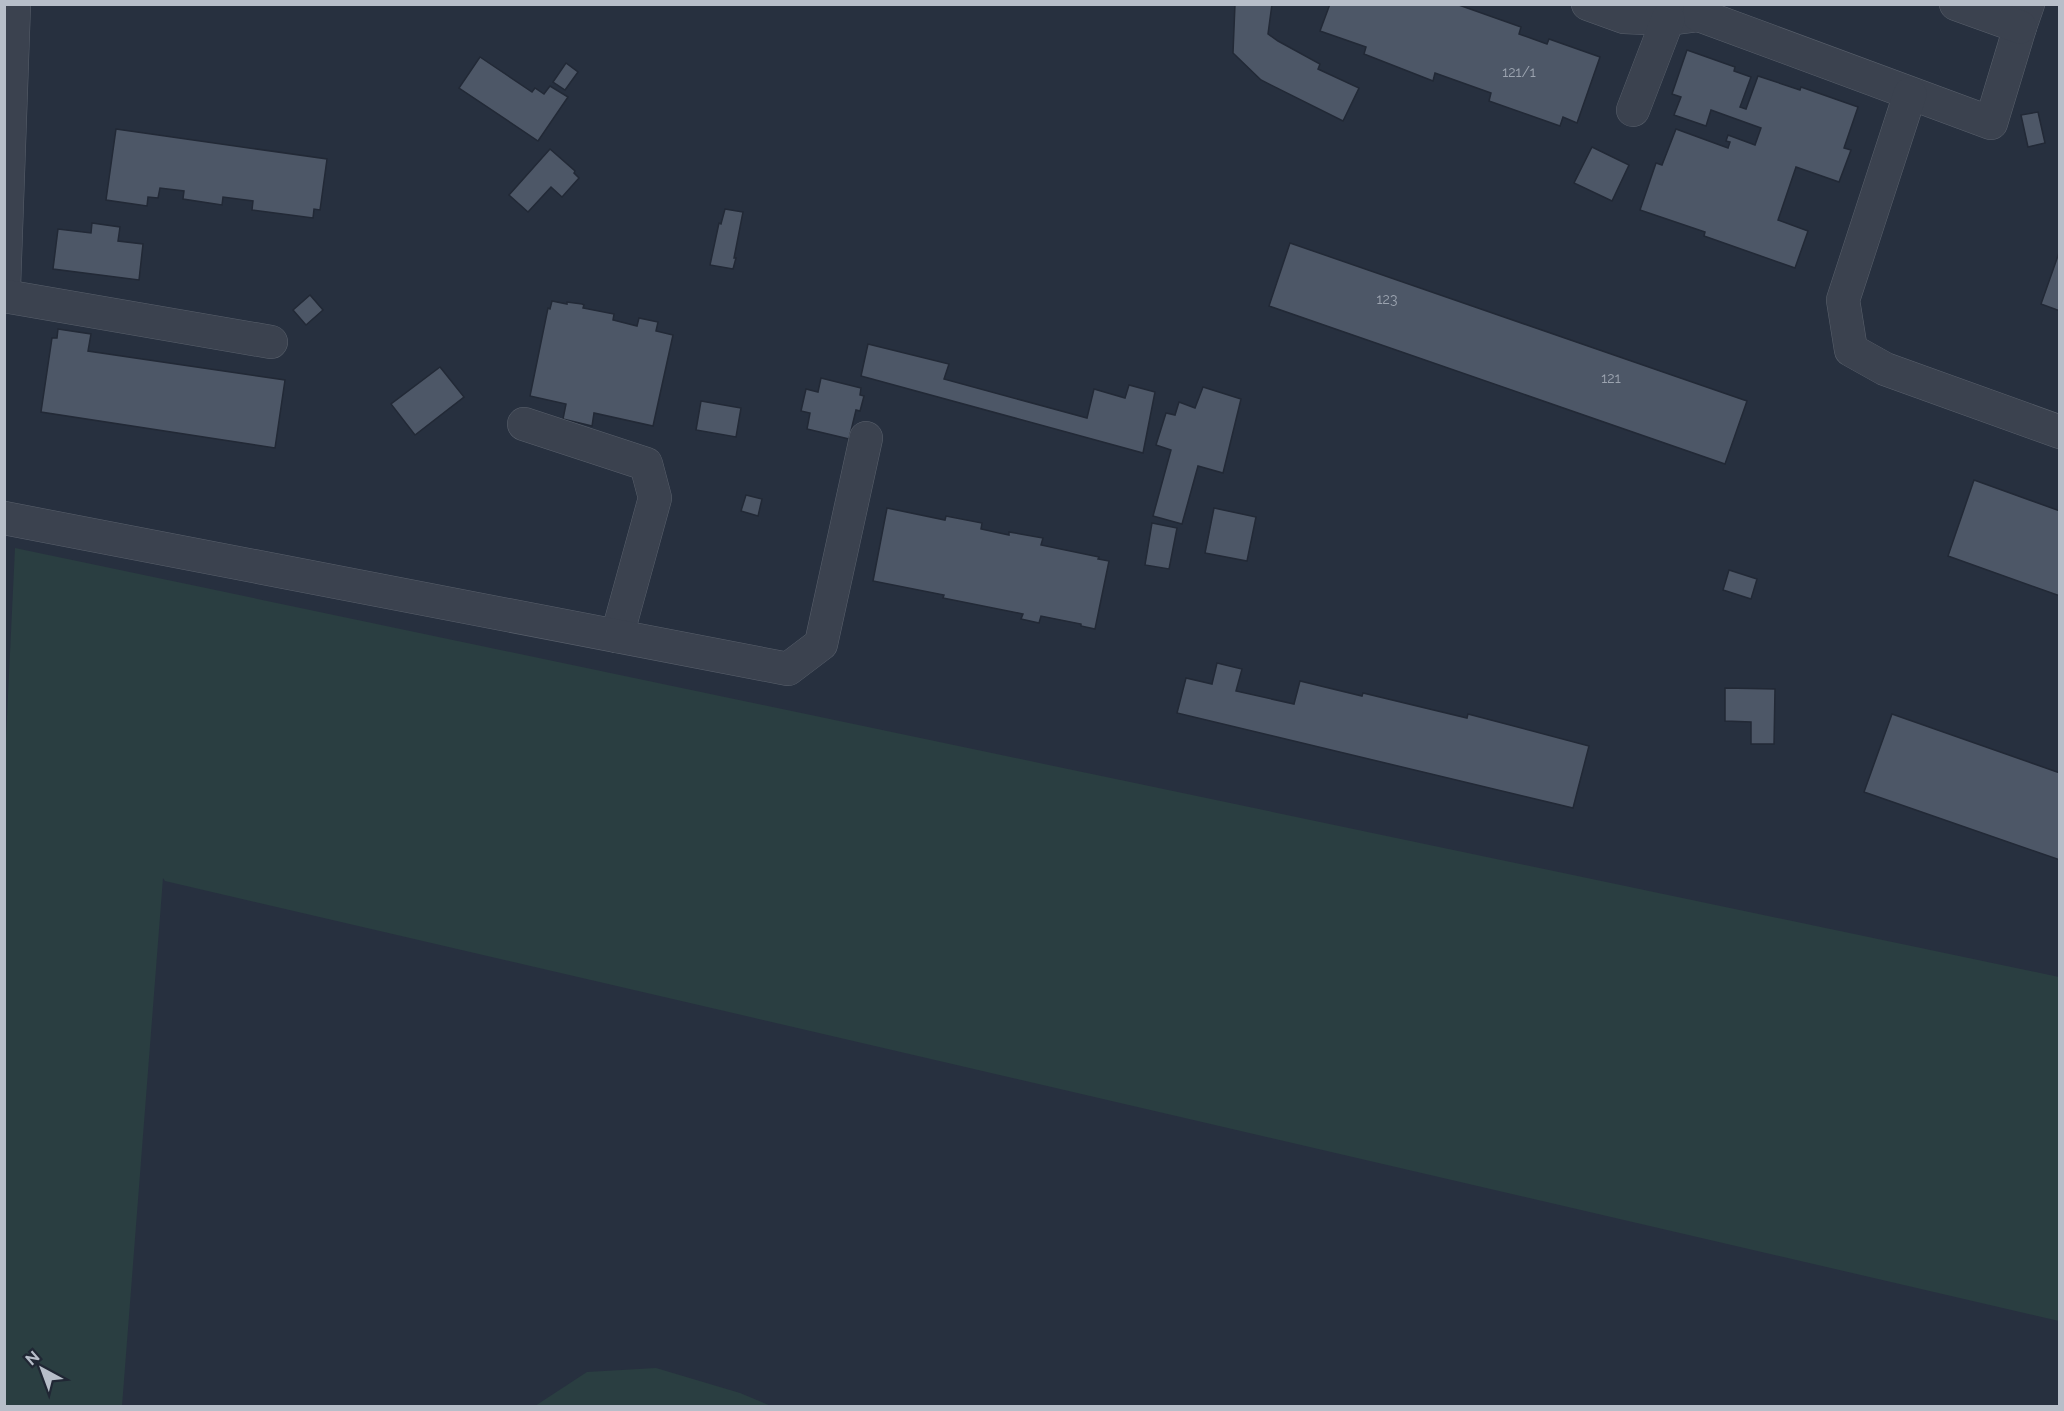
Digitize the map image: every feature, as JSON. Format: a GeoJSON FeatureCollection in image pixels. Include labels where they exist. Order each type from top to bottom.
{"type":"FeatureCollection","features":[{"type":"Feature","properties":{"kind":"street"},"geometry":{"type":"LineString","coordinates":[[4,287],[14,4]]}},
{"type":"Feature","properties":{"kind":"street"},"geometry":{"type":"LineString","coordinates":[[1588,4],[1624,18],[1668,19],[1700,10],[1910,94],[1991,123],[2024,16],[1956,4]]}},
{"type":"Feature","properties":{"kind":"street"},"geometry":{"type":"LineString","coordinates":[[1634,110],[1668,19]]}},
{"type":"Feature","properties":{"kind":"street"},"geometry":{"type":"LineString","coordinates":[[1910,94],[1843,300],[1851,350],[1886,369],[2060,432]]}},
{"type":"Feature","properties":{"kind":"street"},"geometry":{"type":"LineString","coordinates":[[4,296],[272,342]]}},
{"type":"Feature","properties":{"kind":"street"},"geometry":{"type":"LineString","coordinates":[[524,424],[646,464],[655,498],[616,636]]}},
{"type":"Feature","properties":{"kind":"street"},"geometry":{"type":"LineString","coordinates":[[4,518],[788,669],[821,644],[866,438]]}},
{"type":"Feature","properties":{"kind":"green space"},"geometry":{"type":"Polygon","coordinates":[[[15,548],[2059,977],[2059,1321],[165,881],[163,878],[122,1406],[5,1406],[4,780],[15,548]]]}},
{"type":"Feature","properties":{"kind":"green space"},"geometry":{"type":"Polygon","coordinates":[[[656,1368],[740,1393],[771,1406],[535,1406],[587,1372],[656,1368]]]}},
{"type":"Feature","properties":{"kind":"building"},"geometry":{"type":"Polygon","coordinates":[[[1235,4],[1272,4],[1268,34],[1320,64],[1318,69],[1359,88],[1343,121],[1261,80],[1233,53],[1235,4]]]}},
{"type":"Feature","properties":{"kind":"building"},"geometry":{"type":"Polygon","coordinates":[[[1330,4],[1456,4],[1521,27],[1519,34],[1547,44],[1549,39],[1600,57],[1577,123],[1563,117],[1560,126],[1489,101],[1491,93],[1435,73],[1433,81],[1364,54],[1366,47],[1320,31],[1330,4]]]}},
{"type":"Feature","properties":{"kind":"building"},"geometry":{"type":"Polygon","coordinates":[[[1687,50],[1735,67],[1734,71],[1751,77],[1740,107],[1746,109],[1758,76],[1800,90],[1801,87],[1858,107],[1844,148],[1851,150],[1839,182],[1796,167],[1778,220],[1808,231],[1795,268],[1704,236],[1705,232],[1640,210],[1656,163],[1662,165],[1676,129],[1728,148],[1730,142],[1726,141],[1728,135],[1755,145],[1761,128],[1711,110],[1706,126],[1674,115],[1681,97],[1672,94],[1687,50]]]}},
{"type":"Feature","properties":{"kind":"building"},"geometry":{"type":"Polygon","coordinates":[[[480,57],[532,92],[535,88],[544,94],[550,86],[568,97],[538,141],[459,88],[480,57]]]}},
{"type":"Feature","properties":{"kind":"building"},"geometry":{"type":"Polygon","coordinates":[[[566,63],[578,72],[565,90],[553,82],[566,63]]]}},
{"type":"Feature","properties":{"kind":"building"},"geometry":{"type":"Polygon","coordinates":[[[2038,112],[2045,143],[2028,147],[2021,115],[2038,112]]]}},
{"type":"Feature","properties":{"kind":"building"},"geometry":{"type":"Polygon","coordinates":[[[116,129],[327,159],[320,210],[314,209],[313,218],[252,210],[253,201],[223,197],[222,205],[183,199],[184,191],[160,188],[158,198],[148,197],[147,206],[106,200],[116,129]]]}},
{"type":"Feature","properties":{"kind":"building"},"geometry":{"type":"Polygon","coordinates":[[[1592,147],[1629,165],[1612,201],[1574,183],[1592,147]]]}},
{"type":"Feature","properties":{"kind":"building"},"geometry":{"type":"Polygon","coordinates":[[[550,149],[575,171],[574,173],[579,178],[562,197],[551,187],[528,212],[509,195],[550,149]]]}},
{"type":"Feature","properties":{"kind":"building"},"geometry":{"type":"Polygon","coordinates":[[[725,209],[743,212],[733,269],[710,265],[719,223],[721,224],[725,209]]]}},
{"type":"Feature","properties":{"kind":"building"},"geometry":{"type":"Polygon","coordinates":[[[92,223],[120,227],[118,241],[143,244],[139,280],[53,269],[58,229],[91,233],[92,223]]]}},
{"type":"Feature","properties":{"kind":"building"},"geometry":{"type":"Polygon","coordinates":[[[1290,243],[1747,401],[1725,464],[1269,306],[1290,243]]]}},
{"type":"Feature","properties":{"kind":"building"},"geometry":{"type":"Polygon","coordinates":[[[2060,250],[2060,311],[2041,304],[2060,250]]]}},
{"type":"Feature","properties":{"kind":"building"},"geometry":{"type":"Polygon","coordinates":[[[310,295],[323,310],[306,325],[293,310],[310,295]]]}},
{"type":"Feature","properties":{"kind":"building"},"geometry":{"type":"Polygon","coordinates":[[[552,301],[582,304],[583,308],[614,314],[613,320],[637,326],[639,318],[658,322],[656,331],[673,335],[653,426],[594,413],[592,426],[563,419],[566,404],[530,396],[548,308],[550,309],[552,301]]]}},
{"type":"Feature","properties":{"kind":"building"},"geometry":{"type":"Polygon","coordinates":[[[58,329],[91,334],[88,351],[285,380],[275,448],[41,412],[52,338],[57,338],[58,329]]]}},
{"type":"Feature","properties":{"kind":"building"},"geometry":{"type":"Polygon","coordinates":[[[868,344],[949,364],[944,379],[1087,418],[1094,389],[1125,398],[1129,385],[1155,392],[1143,453],[861,376],[868,344]]]}},
{"type":"Feature","properties":{"kind":"building"},"geometry":{"type":"Polygon","coordinates":[[[440,367],[464,397],[415,435],[391,404],[440,367]]]}},
{"type":"Feature","properties":{"kind":"building"},"geometry":{"type":"Polygon","coordinates":[[[821,378],[861,388],[860,395],[864,396],[860,411],[856,410],[849,439],[807,429],[810,413],[801,411],[806,389],[818,392],[821,378]]]}},
{"type":"Feature","properties":{"kind":"building"},"geometry":{"type":"Polygon","coordinates":[[[1203,387],[1241,399],[1223,473],[1198,466],[1182,524],[1153,516],[1171,450],[1156,445],[1166,413],[1175,415],[1179,402],[1195,408],[1203,387]]]}},
{"type":"Feature","properties":{"kind":"building"},"geometry":{"type":"Polygon","coordinates":[[[701,401],[741,408],[736,437],[696,430],[701,401]]]}},
{"type":"Feature","properties":{"kind":"building"},"geometry":{"type":"Polygon","coordinates":[[[1974,480],[2060,511],[2060,596],[1948,556],[1974,480]]]}},
{"type":"Feature","properties":{"kind":"building"},"geometry":{"type":"Polygon","coordinates":[[[746,495],[762,499],[758,516],[741,511],[746,495]]]}},
{"type":"Feature","properties":{"kind":"building"},"geometry":{"type":"Polygon","coordinates":[[[887,508],[945,520],[946,516],[982,523],[981,529],[1009,535],[1009,532],[1043,538],[1041,545],[1109,561],[1095,629],[1041,616],[1039,623],[1021,619],[1023,614],[873,581],[887,508]]]}},
{"type":"Feature","properties":{"kind":"building"},"geometry":{"type":"Polygon","coordinates":[[[1214,508],[1256,517],[1247,561],[1205,553],[1214,508]]]}},
{"type":"Feature","properties":{"kind":"building"},"geometry":{"type":"Polygon","coordinates":[[[1152,523],[1177,528],[1169,569],[1145,565],[1152,523]]]}},
{"type":"Feature","properties":{"kind":"building"},"geometry":{"type":"Polygon","coordinates":[[[1729,570],[1757,579],[1751,599],[1723,590],[1729,570]]]}},
{"type":"Feature","properties":{"kind":"building"},"geometry":{"type":"Polygon","coordinates":[[[1217,663],[1242,669],[1236,691],[1294,704],[1300,681],[1362,696],[1363,693],[1467,718],[1468,714],[1589,746],[1573,808],[1177,713],[1186,678],[1212,684],[1217,663]]]}},
{"type":"Feature","properties":{"kind":"building"},"geometry":{"type":"Polygon","coordinates":[[[1725,688],[1775,689],[1774,744],[1751,744],[1751,722],[1725,721],[1725,688]]]}},
{"type":"Feature","properties":{"kind":"building"},"geometry":{"type":"Polygon","coordinates":[[[1892,714],[2060,773],[2060,860],[1864,792],[1892,714]]]}}]}
